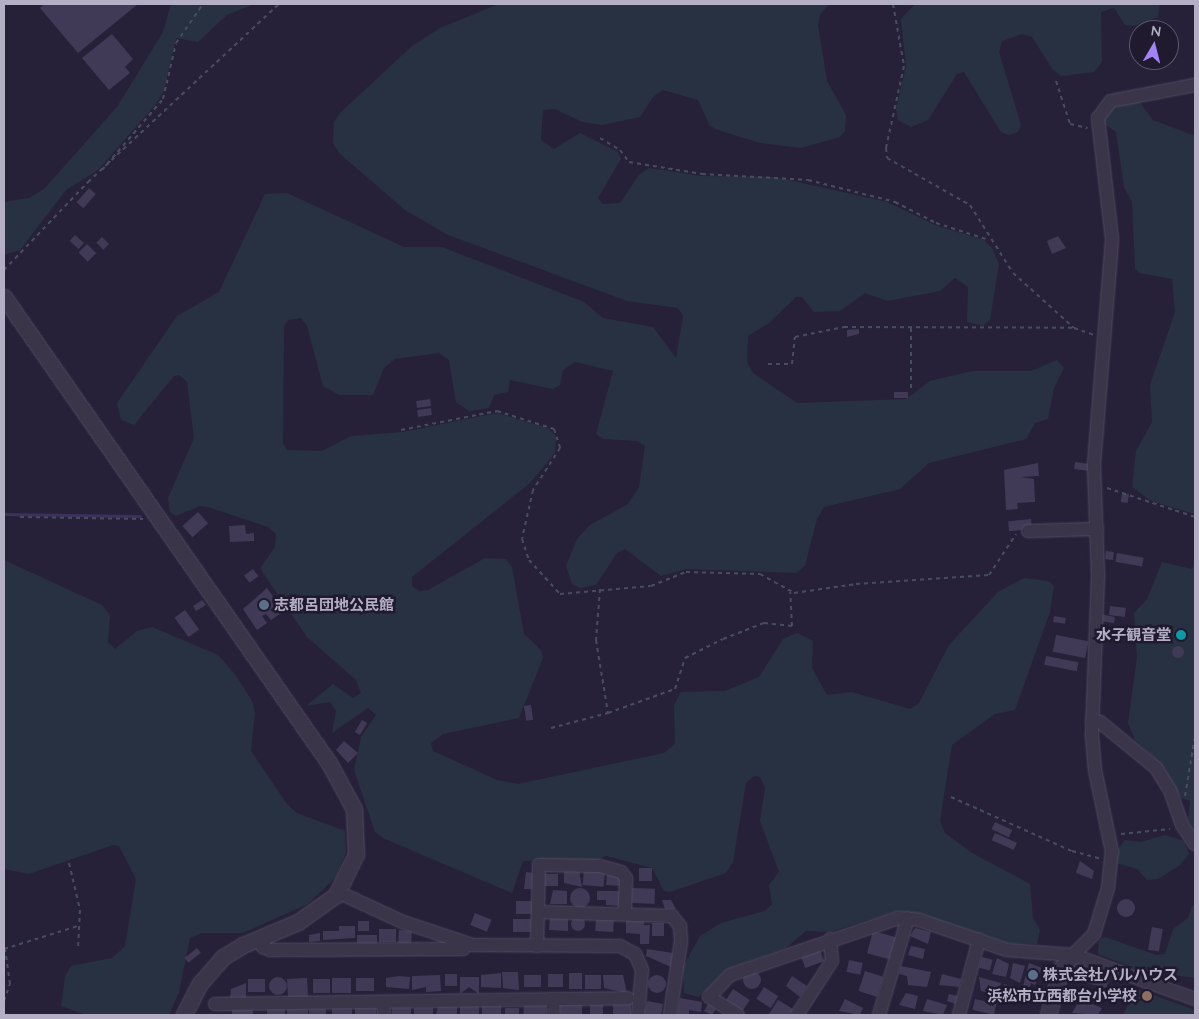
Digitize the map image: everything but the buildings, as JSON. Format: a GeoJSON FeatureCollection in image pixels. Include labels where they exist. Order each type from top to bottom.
{"type":"FeatureCollection","features":[{"type":"Feature","properties":{"kind":"street"},"geometry":{"type":"LineString","coordinates":[[1048,1015],[1060,968],[1094,934],[1110,876],[1111,837],[1095,770],[1092,721],[1097,530],[1095,488],[1112,239],[1099,114],[1111,101],[1195,85]]}},
{"type":"Feature","properties":{"kind":"street"},"geometry":{"type":"LineString","coordinates":[[4,297],[347,793],[358,839],[352,869],[338,892],[314,913],[232,951],[214,965],[200,983],[184,1015]]}},
{"type":"Feature","properties":{"kind":"street"},"geometry":{"type":"LineString","coordinates":[[1028,531],[1097,530]]}},
{"type":"Feature","properties":{"kind":"street"},"geometry":{"type":"LineString","coordinates":[[1092,721],[1100,722],[1156,768],[1170,790],[1184,829],[1195,844]]}},
{"type":"Feature","properties":{"kind":"street"},"geometry":{"type":"LineString","coordinates":[[537,946],[539,865],[591,866],[625,874],[625,913]]}},
{"type":"Feature","properties":{"kind":"street"},"geometry":{"type":"LineString","coordinates":[[338,892],[403,922],[464,943],[537,946],[611,945],[628,949],[642,970],[638,1015]]}},
{"type":"Feature","properties":{"kind":"street"},"geometry":{"type":"LineString","coordinates":[[538,912],[625,913],[672,916],[680,926],[681,950],[670,1015]]}},
{"type":"Feature","properties":{"kind":"street"},"geometry":{"type":"LineString","coordinates":[[738,1015],[709,997],[723,979],[888,919],[908,918],[1019,952],[1072,955],[1195,999]]}},
{"type":"Feature","properties":{"kind":"street"},"geometry":{"type":"LineString","coordinates":[[879,1015],[908,918]]}},
{"type":"Feature","properties":{"kind":"street"},"geometry":{"type":"LineString","coordinates":[[259,938],[263,947],[270,950],[463,949],[464,943]]}},
{"type":"Feature","properties":{"kind":"street"},"geometry":{"type":"LineString","coordinates":[[797,1015],[832,960],[830,939]]}},
{"type":"Feature","properties":{"kind":"street"},"geometry":{"type":"LineString","coordinates":[[959,1015],[979,940]]}},
{"type":"Feature","properties":{"kind":"street"},"geometry":{"type":"LineString","coordinates":[[215,1004],[259,1009],[383,1002],[628,998]]}},
{"type":"Feature","properties":{"kind":"street"},"geometry":{"type":"LineString","coordinates":[[553,999],[553,1015]]}},
{"type":"Feature","properties":{"kind":"street"},"geometry":{"type":"LineString","coordinates":[[383,1002],[384,1015]]}},
{"type":"Feature","properties":{"kind":"path"},"geometry":{"type":"LineString","coordinates":[[101,172],[163,99],[176,43],[204,4]]}},
{"type":"Feature","properties":{"kind":"path"},"geometry":{"type":"LineString","coordinates":[[4,270],[101,172],[279,4]]}},
{"type":"Feature","properties":{"kind":"path"},"geometry":{"type":"LineString","coordinates":[[893,4],[904,66],[886,148],[887,158],[970,205],[980,217],[990,240],[1013,273],[1074,328],[1104,342]]}},
{"type":"Feature","properties":{"kind":"path"},"geometry":{"type":"LineString","coordinates":[[1056,81],[1070,124],[1099,128]]}},
{"type":"Feature","properties":{"kind":"path"},"geometry":{"type":"LineString","coordinates":[[600,138],[620,150],[629,162],[702,174],[808,180],[895,202],[936,223],[990,240]]}},
{"type":"Feature","properties":{"kind":"path"},"geometry":{"type":"LineString","coordinates":[[768,364],[792,364],[791,344],[799,336],[857,326],[911,328],[1074,328]]}},
{"type":"Feature","properties":{"kind":"path"},"geometry":{"type":"LineString","coordinates":[[911,328],[911,391]]}},
{"type":"Feature","properties":{"kind":"path"},"geometry":{"type":"LineString","coordinates":[[401,430],[497,411],[554,429],[560,448],[533,490],[522,525],[523,546],[556,592],[651,586],[686,572],[722,576],[747,573],[766,575],[790,592],[989,575],[1011,538],[1028,531]]}},
{"type":"Feature","properties":{"kind":"path"},"geometry":{"type":"LineString","coordinates":[[1095,488],[1128,492],[1157,507],[1195,517]]}},
{"type":"Feature","properties":{"kind":"path"},"geometry":{"type":"LineString","coordinates":[[20,517],[146,519],[155,513]]}},
{"type":"Feature","properties":{"kind":"path"},"geometry":{"type":"LineString","coordinates":[[600,589],[597,647],[608,713]]}},
{"type":"Feature","properties":{"kind":"path"},"geometry":{"type":"LineString","coordinates":[[551,728],[608,713],[675,689],[679,684],[683,661],[691,654],[764,623],[792,626],[790,592]]}},
{"type":"Feature","properties":{"kind":"path"},"geometry":{"type":"LineString","coordinates":[[1184,801],[1195,736]]}},
{"type":"Feature","properties":{"kind":"path"},"geometry":{"type":"LineString","coordinates":[[951,797],[1072,852],[1102,858]]}},
{"type":"Feature","properties":{"kind":"path"},"geometry":{"type":"LineString","coordinates":[[1111,837],[1184,829]]}},
{"type":"Feature","properties":{"kind":"path"},"geometry":{"type":"LineString","coordinates":[[69,863],[80,910],[78,949]]}},
{"type":"Feature","properties":{"kind":"path"},"geometry":{"type":"LineString","coordinates":[[4,1001],[10,984],[4,948],[78,926]]}},
{"type":"Feature","properties":{"kind":"shaded area"},"geometry":{"type":"Polygon","coordinates":[[[171,4],[254,4],[227,15],[198,42],[176,38],[164,91],[156,104],[98,170],[66,190],[20,250],[4,255],[4,202],[29,198],[44,189],[117,107],[163,32],[171,4]]]}},
{"type":"Feature","properties":{"kind":"shaded area"},"geometry":{"type":"Polygon","coordinates":[[[499,4],[829,4],[820,15],[818,25],[827,81],[846,115],[845,131],[840,137],[801,148],[760,143],[710,126],[698,100],[663,90],[653,97],[640,117],[602,125],[582,122],[555,109],[543,110],[541,140],[554,149],[580,133],[618,152],[621,159],[598,198],[603,204],[620,203],[639,175],[649,168],[702,176],[775,177],[887,202],[935,225],[984,240],[992,248],[999,264],[990,320],[983,326],[967,322],[968,287],[955,278],[940,291],[888,301],[865,293],[840,311],[814,312],[802,297],[796,297],[769,323],[748,336],[747,362],[753,373],[797,403],[906,399],[930,381],[972,371],[1031,371],[1057,360],[1064,368],[1054,388],[1048,419],[1035,423],[1026,439],[929,463],[900,489],[824,507],[817,519],[805,566],[796,573],[686,569],[661,576],[625,549],[617,553],[596,585],[580,588],[572,584],[566,566],[577,539],[590,525],[628,504],[639,487],[645,446],[637,441],[603,439],[596,434],[613,371],[575,362],[563,370],[560,385],[553,389],[510,380],[508,392],[494,395],[489,408],[469,411],[456,402],[449,360],[439,353],[395,359],[384,368],[373,395],[339,395],[323,386],[307,326],[301,318],[288,320],[284,326],[283,444],[287,450],[322,451],[351,436],[402,432],[497,413],[548,428],[556,436],[555,453],[530,483],[412,577],[412,586],[419,591],[428,590],[485,558],[506,559],[512,567],[524,634],[541,650],[543,658],[519,718],[443,734],[431,743],[433,751],[497,780],[518,784],[664,753],[675,744],[674,705],[681,692],[725,691],[759,677],[783,639],[797,633],[813,641],[812,668],[827,695],[852,692],[910,709],[919,703],[949,645],[998,592],[1024,578],[1048,581],[1054,586],[1050,612],[1015,710],[995,714],[952,745],[940,821],[945,833],[972,853],[1030,884],[1033,918],[1040,930],[1037,944],[1009,943],[920,914],[897,911],[830,932],[806,931],[786,948],[727,969],[699,997],[684,993],[683,967],[700,936],[721,923],[765,911],[772,904],[769,885],[779,872],[760,821],[765,788],[760,777],[754,776],[746,783],[733,862],[726,873],[670,892],[664,891],[652,868],[606,856],[595,861],[523,861],[512,893],[383,838],[375,832],[354,770],[361,737],[376,715],[368,708],[332,733],[336,711],[330,702],[306,706],[333,684],[353,698],[361,693],[356,680],[307,637],[263,573],[261,567],[275,547],[276,534],[268,527],[208,507],[200,506],[176,516],[170,512],[168,498],[194,438],[187,382],[179,375],[174,376],[134,425],[121,420],[117,403],[177,316],[219,292],[265,194],[287,193],[404,247],[442,247],[584,302],[603,318],[653,327],[676,358],[683,316],[678,308],[627,301],[448,235],[405,210],[339,153],[333,143],[334,122],[341,112],[412,46],[440,28],[499,4]]]}},
{"type":"Feature","properties":{"kind":"shaded area"},"geometry":{"type":"Polygon","coordinates":[[[915,4],[1160,4],[1158,17],[1150,20],[1129,20],[1129,26],[1125,25],[1114,8],[1101,12],[1102,62],[1094,72],[1061,76],[1053,70],[1032,37],[1022,34],[1002,41],[999,52],[1021,125],[1018,132],[1009,135],[1001,132],[964,72],[957,74],[928,120],[911,127],[898,120],[896,109],[906,66],[901,19],[915,4]]]}},
{"type":"Feature","properties":{"kind":"shaded area"},"geometry":{"type":"Polygon","coordinates":[[[1138,100],[1153,120],[1195,136],[1195,514],[1151,501],[1132,487],[1136,451],[1152,422],[1150,385],[1175,312],[1172,279],[1140,273],[1135,269],[1132,202],[1124,187],[1116,132],[1103,123],[1106,108],[1138,100]]]}},
{"type":"Feature","properties":{"kind":"shaded area"},"geometry":{"type":"Polygon","coordinates":[[[4,560],[102,605],[110,615],[108,642],[115,649],[137,631],[152,627],[218,655],[235,674],[252,701],[255,712],[251,751],[287,804],[297,813],[345,831],[346,852],[336,877],[308,904],[243,933],[202,933],[190,938],[179,992],[169,1015],[86,1015],[61,1006],[65,977],[71,966],[112,958],[125,946],[136,879],[119,846],[113,845],[29,874],[4,869],[4,560]]]}},
{"type":"Feature","properties":{"kind":"shaded area"},"geometry":{"type":"Polygon","coordinates":[[[1195,560],[1195,833],[1188,820],[1190,801],[1181,798],[1161,764],[1135,740],[1128,723],[1137,657],[1134,613],[1147,599],[1162,562],[1192,569],[1195,560]]]}},
{"type":"Feature","properties":{"kind":"shaded area"},"geometry":{"type":"Polygon","coordinates":[[[1165,835],[1184,841],[1189,854],[1180,865],[1158,879],[1147,880],[1137,869],[1116,863],[1116,852],[1125,840],[1141,842],[1165,835]]]}},
{"type":"Feature","properties":{"kind":"shaded area"},"geometry":{"type":"Polygon","coordinates":[[[1192,906],[1195,906],[1195,978],[1139,970],[1098,954],[1099,940],[1105,937],[1156,955],[1165,954],[1173,929],[1188,918],[1192,906]]]}},
{"type":"Feature","properties":{"kind":"shaded area","name":"浜松市立西都台小学校"},"geometry":{"type":"Polygon","coordinates":[[[1136,989],[1195,1010],[1195,1015],[1123,1015],[1136,989]]]}},
{"type":"Feature","properties":{"kind":"waterway"},"geometry":{"type":"LineString","coordinates":[[4,514],[140,516]]}},
{"type":"Feature","properties":{"kind":"place","name":"志都呂団地公民館"},"geometry":{"type":"Point","coordinates":[264,605]}},
{"type":"Feature","properties":{"kind":"place","name":"水子観音堂"},"geometry":{"type":"Point","coordinates":[1181,635]}},
{"type":"Feature","properties":{"kind":"place","name":"株式会社バルハウス"},"geometry":{"type":"Point","coordinates":[1033,975]}},
{"type":"Feature","properties":{"kind":"place","name":"浜松市立西都台小学校"},"geometry":{"type":"Point","coordinates":[1147,996]}}]}
